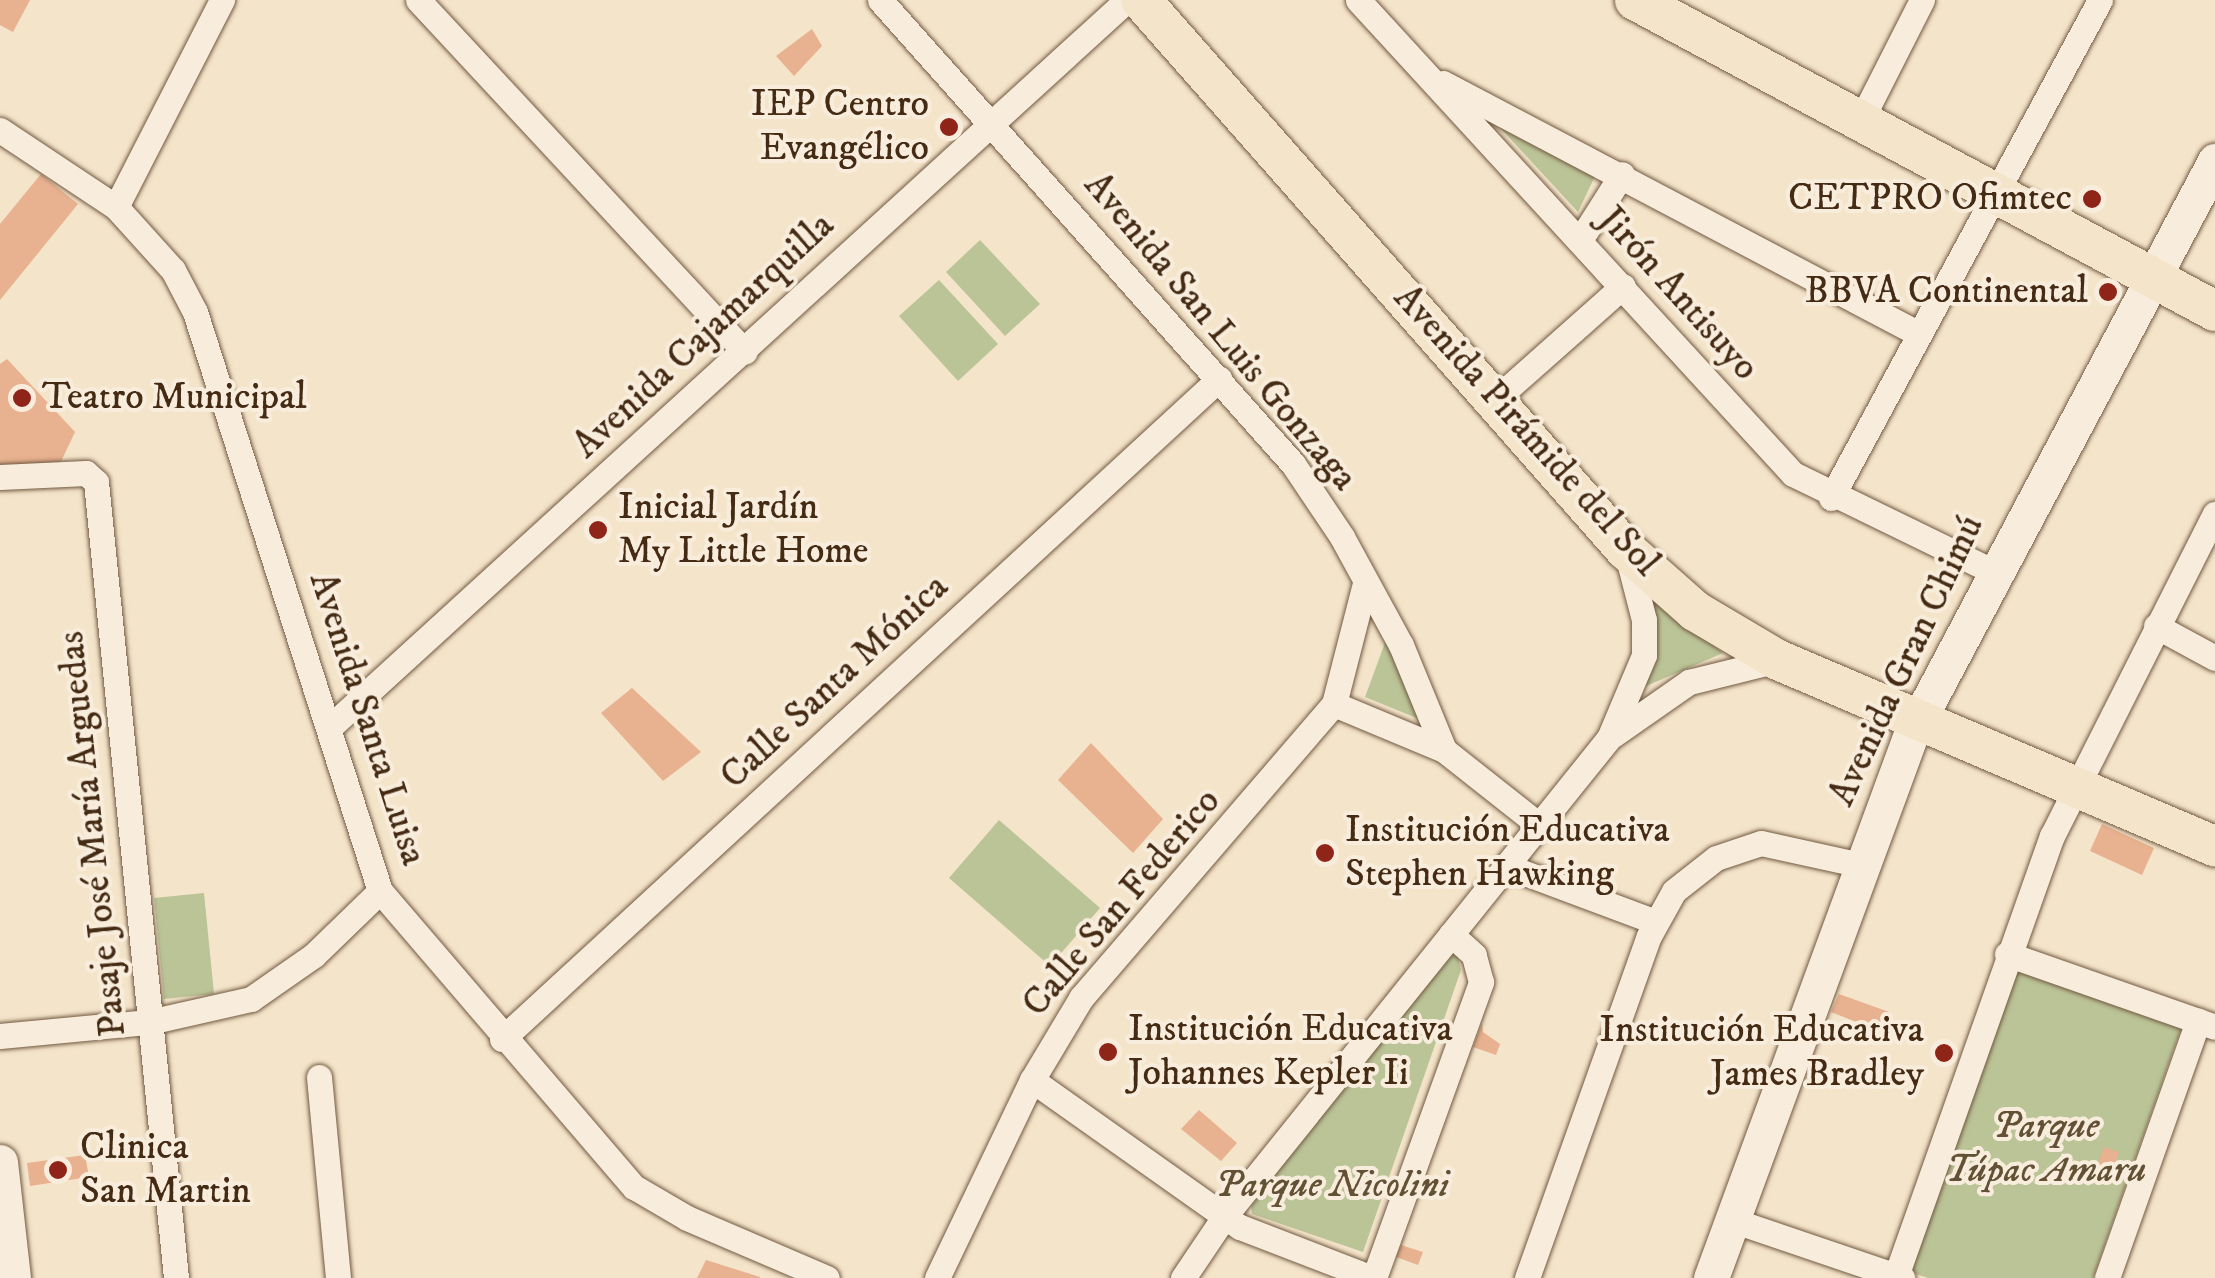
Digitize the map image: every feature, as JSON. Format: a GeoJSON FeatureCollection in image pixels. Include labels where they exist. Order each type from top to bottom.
{"type":"FeatureCollection","features":[{"type":"Feature","properties":{"kind":"main road","name":"Avenida Pirámide del Sol"},"geometry":{"type":"LineString","coordinates":[[1140,0],[1498,397],[1625,549],[1696,611],[1778,660],[2215,846]]}},
{"type":"Feature","properties":{"kind":"main road"},"geometry":{"type":"LineString","coordinates":[[1635,0],[2215,312]]}},
{"type":"Feature","properties":{"kind":"street"},"geometry":{"type":"LineString","coordinates":[[116,207],[222,0]]}},
{"type":"Feature","properties":{"kind":"street"},"geometry":{"type":"LineString","coordinates":[[418,0],[744,352]]}},
{"type":"Feature","properties":{"kind":"street","name":"Avenida San Luis Gonzaga"},"geometry":{"type":"LineString","coordinates":[[880,0],[1293,464],[1401,645],[1444,750],[1539,825]]}},
{"type":"Feature","properties":{"kind":"street","name":"Avenida Cajamarquilla"},"geometry":{"type":"LineString","coordinates":[[331,726],[1126,0]]}},
{"type":"Feature","properties":{"kind":"street","name":"Jirón Antisuyo"},"geometry":{"type":"LineString","coordinates":[[1358,0],[1623,286],[1764,448],[1831,498],[1992,571]]}},
{"type":"Feature","properties":{"kind":"street"},"geometry":{"type":"LineString","coordinates":[[1860,122],[1922,0]]}},
{"type":"Feature","properties":{"kind":"street"},"geometry":{"type":"LineString","coordinates":[[1831,498],[2100,0]]}},
{"type":"Feature","properties":{"kind":"street"},"geometry":{"type":"LineString","coordinates":[[1430,76],[1919,334]]}},
{"type":"Feature","properties":{"kind":"street","name":"Avenida Santa Luisa"},"geometry":{"type":"LineString","coordinates":[[0,130],[116,207],[173,270],[195,312],[331,726],[380,891],[502,1039],[634,1187],[687,1218],[827,1278]]}},
{"type":"Feature","properties":{"kind":"street","name":"Avenida Gran Chimú"},"geometry":{"type":"LineString","coordinates":[[1711,1278],[1918,718],[1992,571],[2215,161]]}},
{"type":"Feature","properties":{"kind":"street"},"geometry":{"type":"LineString","coordinates":[[1580,240],[1622,174]]}},
{"type":"Feature","properties":{"kind":"street"},"geometry":{"type":"LineString","coordinates":[[1498,397],[1623,286]]}},
{"type":"Feature","properties":{"kind":"street","name":"Calle Santa Mónica"},"geometry":{"type":"LineString","coordinates":[[502,1039],[1219,379]]}},
{"type":"Feature","properties":{"kind":"street","name":"Pasaje José María Arguedas"},"geometry":{"type":"LineString","coordinates":[[0,478],[86,473],[96,482],[176,1278]]}},
{"type":"Feature","properties":{"kind":"street"},"geometry":{"type":"LineString","coordinates":[[1732,1220],[1899,1277],[2007,954],[2076,786],[2215,514]]}},
{"type":"Feature","properties":{"kind":"street"},"geometry":{"type":"LineString","coordinates":[[1183,1278],[1224,1217],[1609,738],[1644,656],[1644,620],[1625,549]]}},
{"type":"Feature","properties":{"kind":"street","name":"Calle San Federico"},"geometry":{"type":"LineString","coordinates":[[937,1278],[1032,1080],[1081,998],[1334,704],[1365,583]]}},
{"type":"Feature","properties":{"kind":"street"},"geometry":{"type":"LineString","coordinates":[[2156,626],[2215,658]]}},
{"type":"Feature","properties":{"kind":"street"},"geometry":{"type":"LineString","coordinates":[[1609,738],[1688,682],[1778,660]]}},
{"type":"Feature","properties":{"kind":"street"},"geometry":{"type":"LineString","coordinates":[[1334,704],[1444,750]]}},
{"type":"Feature","properties":{"kind":"street"},"geometry":{"type":"LineString","coordinates":[[1527,1278],[1656,922],[1693,872],[1750,846],[1788,844],[1861,865]]}},
{"type":"Feature","properties":{"kind":"street"},"geometry":{"type":"LineString","coordinates":[[1506,866],[1656,922]]}},
{"type":"Feature","properties":{"kind":"street"},"geometry":{"type":"LineString","coordinates":[[0,1036],[150,1022],[251,998],[314,955],[380,891]]}},
{"type":"Feature","properties":{"kind":"street"},"geometry":{"type":"LineString","coordinates":[[1032,1080],[1224,1217],[1373,1278],[1481,982],[1474,955],[1451,934]]}},
{"type":"Feature","properties":{"kind":"street"},"geometry":{"type":"LineString","coordinates":[[2007,954],[2206,1024],[2107,1278]]}},
{"type":"Feature","properties":{"kind":"street"},"geometry":{"type":"LineString","coordinates":[[319,1076],[338,1278]]}},
{"type":"Feature","properties":{"kind":"street"},"geometry":{"type":"LineString","coordinates":[[0,1162],[13,1278]]}},
{"type":"Feature","properties":{"kind":"green space"},"geometry":{"type":"Polygon","coordinates":[[[1492,119],[1596,174],[1578,212],[1492,119]]]}},
{"type":"Feature","properties":{"kind":"green space"},"geometry":{"type":"Polygon","coordinates":[[[980,240],[1040,304],[1005,336],[946,272],[980,240]]]}},
{"type":"Feature","properties":{"kind":"green space"},"geometry":{"type":"Polygon","coordinates":[[[939,280],[998,344],[958,381],[899,316],[939,280]]]}},
{"type":"Feature","properties":{"kind":"green space"},"geometry":{"type":"Polygon","coordinates":[[[1650,596],[1674,614],[1723,653],[1644,687],[1650,596]]]}},
{"type":"Feature","properties":{"kind":"green space"},"geometry":{"type":"Polygon","coordinates":[[[1386,640],[1424,721],[1365,697],[1386,640]]]}},
{"type":"Feature","properties":{"kind":"green space"},"geometry":{"type":"Polygon","coordinates":[[[999,820],[1100,908],[1050,966],[949,878],[999,820]]]}},
{"type":"Feature","properties":{"kind":"green space"},"geometry":{"type":"Polygon","coordinates":[[[204,893],[214,994],[164,999],[154,898],[204,893]]]}},
{"type":"Feature","properties":{"kind":"green space","name":"Parque Nicolini"},"geometry":{"type":"Polygon","coordinates":[[[1457,954],[1461,970],[1363,1252],[1252,1214],[1251,1206],[1447,958],[1457,954]]]}},
{"type":"Feature","properties":{"kind":"green space","name":"Parque Túpac Amaru"},"geometry":{"type":"Polygon","coordinates":[[[2017,968],[2182,1026],[2093,1278],[1928,1278],[1910,1272],[2017,968]]]}},
{"type":"Feature","properties":{"kind":"building"},"geometry":{"type":"Polygon","coordinates":[[[0,0],[30,0],[13,32],[0,25],[0,0]]]}},
{"type":"Feature","properties":{"kind":"building"},"geometry":{"type":"Polygon","coordinates":[[[812,29],[822,46],[794,76],[776,56],[812,29]]]}},
{"type":"Feature","properties":{"kind":"building"},"geometry":{"type":"Polygon","coordinates":[[[41,174],[78,204],[0,300],[0,224],[41,174]]]}},
{"type":"Feature","properties":{"kind":"building","name":"Teatro Municipal"},"geometry":{"type":"Polygon","coordinates":[[[7,359],[75,432],[57,470],[0,468],[0,364],[7,359]]]}},
{"type":"Feature","properties":{"kind":"building"},"geometry":{"type":"Polygon","coordinates":[[[632,688],[701,752],[663,781],[601,713],[632,688]]]}},
{"type":"Feature","properties":{"kind":"building"},"geometry":{"type":"Polygon","coordinates":[[[1091,743],[1163,819],[1133,853],[1058,780],[1091,743]]]}},
{"type":"Feature","properties":{"kind":"building"},"geometry":{"type":"Polygon","coordinates":[[[2102,824],[2154,848],[2142,875],[2090,851],[2102,824]]]}},
{"type":"Feature","properties":{"kind":"building"},"geometry":{"type":"Polygon","coordinates":[[[1839,994],[1889,1012],[1879,1031],[1831,1012],[1839,994]]]}},
{"type":"Feature","properties":{"kind":"building"},"geometry":{"type":"Polygon","coordinates":[[[1482,1023],[1483,1032],[1500,1044],[1496,1055],[1473,1047],[1482,1023]]]}},
{"type":"Feature","properties":{"kind":"building"},"geometry":{"type":"Polygon","coordinates":[[[1199,1110],[1237,1143],[1221,1161],[1181,1129],[1199,1110]]]}},
{"type":"Feature","properties":{"kind":"building"},"geometry":{"type":"Polygon","coordinates":[[[2104,1147],[2119,1152],[2109,1179],[2095,1173],[2104,1147]]]}},
{"type":"Feature","properties":{"kind":"building","name":"Clinica San Martin"},"geometry":{"type":"Polygon","coordinates":[[[85,1155],[89,1177],[30,1186],[27,1163],[85,1155]]]}},
{"type":"Feature","properties":{"kind":"building"},"geometry":{"type":"Polygon","coordinates":[[[1401,1245],[1423,1252],[1418,1265],[1396,1257],[1401,1245]]]}},
{"type":"Feature","properties":{"kind":"building"},"geometry":{"type":"Polygon","coordinates":[[[706,1260],[760,1277],[760,1278],[697,1278],[706,1260]]]}},
{"type":"Feature","properties":{"kind":"place","name":"IEP Centro Evangélico"},"geometry":{"type":"Point","coordinates":[949,127]}},
{"type":"Feature","properties":{"kind":"place","name":"CETPRO Ofimtec"},"geometry":{"type":"Point","coordinates":[2092,199]}},
{"type":"Feature","properties":{"kind":"place","name":"BBVA Continental"},"geometry":{"type":"Point","coordinates":[2108,292]}},
{"type":"Feature","properties":{"kind":"place","name":"Teatro Municipal"},"geometry":{"type":"Point","coordinates":[22,398]}},
{"type":"Feature","properties":{"kind":"place","name":"Inicial Jardín My Little Home"},"geometry":{"type":"Point","coordinates":[598,530]}},
{"type":"Feature","properties":{"kind":"place","name":"Institución Educativa Stephen Hawking"},"geometry":{"type":"Point","coordinates":[1325,853]}},
{"type":"Feature","properties":{"kind":"place","name":"Institución Educativa Johannes Kepler Ii"},"geometry":{"type":"Point","coordinates":[1108,1052]}},
{"type":"Feature","properties":{"kind":"place","name":"Institución Educativa James Bradley"},"geometry":{"type":"Point","coordinates":[1944,1053]}},
{"type":"Feature","properties":{"kind":"place","name":"Clinica San Martin"},"geometry":{"type":"Point","coordinates":[58,1170]}}]}
